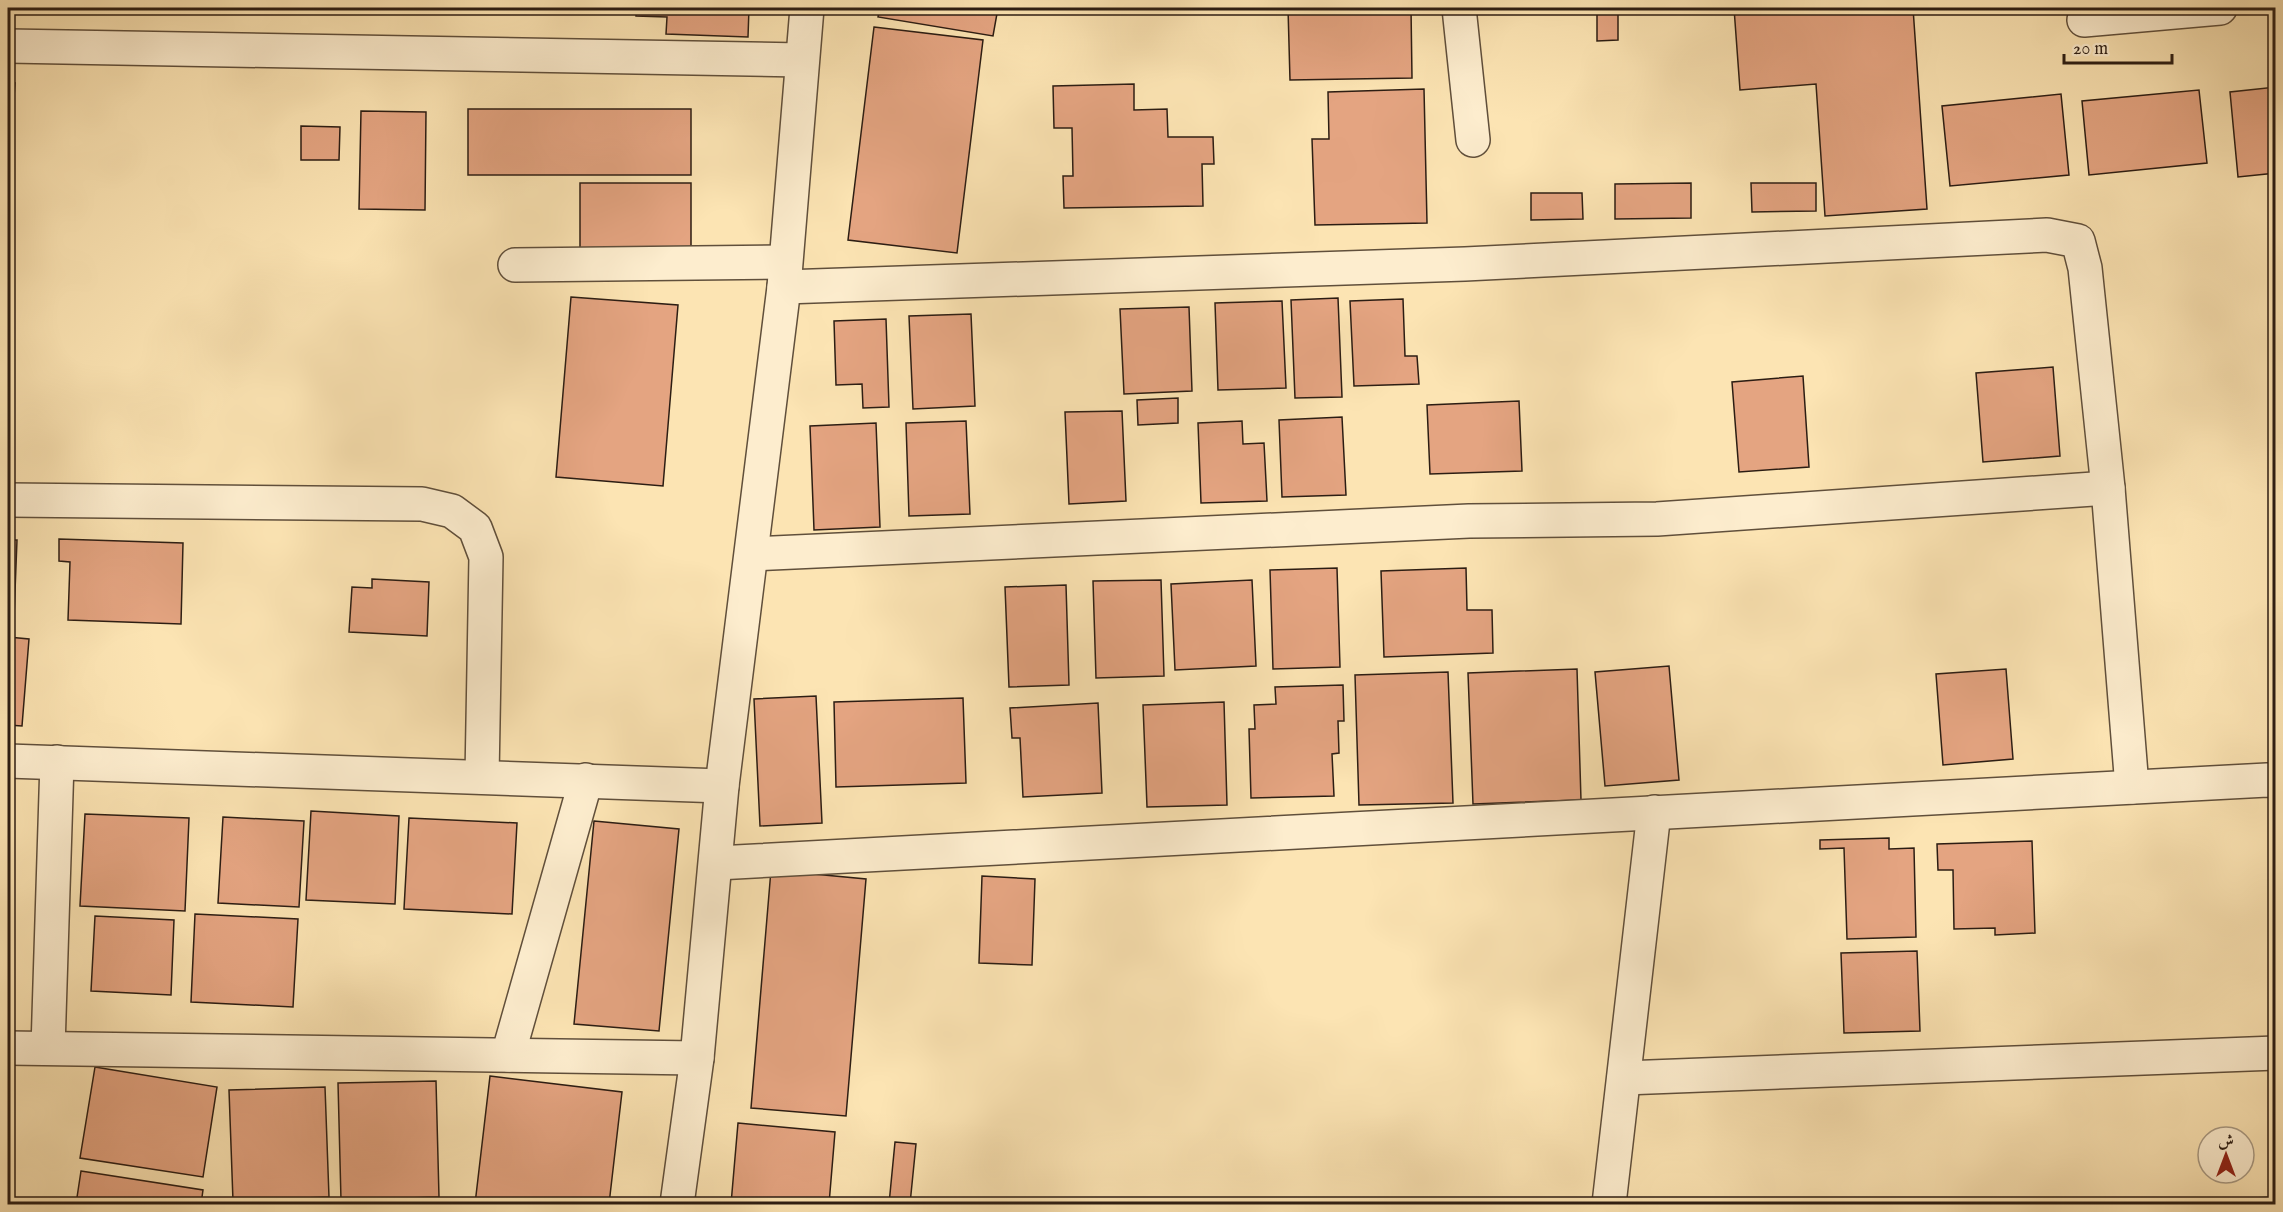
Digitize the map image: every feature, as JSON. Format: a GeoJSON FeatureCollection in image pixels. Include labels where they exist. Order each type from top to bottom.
{"type":"FeatureCollection","features":[{"type":"Feature","properties":{"kind":"street"},"geometry":{"type":"LineString","coordinates":[[677,1204],[697,1058],[717,863],[722,786],[752,554],[784,274],[807,8]]}},
{"type":"Feature","properties":{"kind":"street"},"geometry":{"type":"LineString","coordinates":[[1460,8],[1473,140]]}},
{"type":"Feature","properties":{"kind":"street"},"geometry":{"type":"LineString","coordinates":[[2084,20],[2220,8]]}},
{"type":"Feature","properties":{"kind":"street"},"geometry":{"type":"LineString","coordinates":[[8,46],[802,60]]}},
{"type":"Feature","properties":{"kind":"street"},"geometry":{"type":"LineString","coordinates":[[515,265],[784,274],[1521,261],[2047,235],[2078,241],[2085,268],[2108,488],[2132,787]]}},
{"type":"Feature","properties":{"kind":"street"},"geometry":{"type":"LineString","coordinates":[[752,554],[1458,521],[1657,519],[2108,488]]}},
{"type":"Feature","properties":{"kind":"street"},"geometry":{"type":"LineString","coordinates":[[8,500],[423,504],[452,511],[475,528],[486,557],[482,777]]}},
{"type":"Feature","properties":{"kind":"street"},"geometry":{"type":"LineString","coordinates":[[8,761],[722,786]]}},
{"type":"Feature","properties":{"kind":"street"},"geometry":{"type":"LineString","coordinates":[[48,1048],[57,762]]}},
{"type":"Feature","properties":{"kind":"street"},"geometry":{"type":"LineString","coordinates":[[508,1055],[586,780]]}},
{"type":"Feature","properties":{"kind":"street"},"geometry":{"type":"LineString","coordinates":[[717,863],[2276,781]]}},
{"type":"Feature","properties":{"kind":"street"},"geometry":{"type":"LineString","coordinates":[[1609,1204],[1654,812]]}},
{"type":"Feature","properties":{"kind":"street"},"geometry":{"type":"LineString","coordinates":[[8,1048],[697,1058]]}},
{"type":"Feature","properties":{"kind":"street"},"geometry":{"type":"LineString","coordinates":[[1624,1078],[2276,1053]]}},
{"type":"Feature","properties":{"kind":"building"},"geometry":{"type":"Polygon","coordinates":[[[636,8],[749,8],[748,37],[666,34],[667,17],[636,16],[636,8]]]}},
{"type":"Feature","properties":{"kind":"building"},"geometry":{"type":"Polygon","coordinates":[[[880,8],[998,8],[993,36],[878,17],[880,8]]]}},
{"type":"Feature","properties":{"kind":"building"},"geometry":{"type":"Polygon","coordinates":[[[1288,8],[1411,8],[1412,78],[1290,80],[1288,8]]]}},
{"type":"Feature","properties":{"kind":"building"},"geometry":{"type":"Polygon","coordinates":[[[1597,8],[1618,8],[1618,40],[1597,41],[1597,8]]]}},
{"type":"Feature","properties":{"kind":"building"},"geometry":{"type":"Polygon","coordinates":[[[1734,8],[1913,8],[1927,209],[1825,216],[1816,84],[1740,90],[1734,8]]]}},
{"type":"Feature","properties":{"kind":"building"},"geometry":{"type":"Polygon","coordinates":[[[874,27],[983,40],[957,253],[848,240],[874,27]]]}},
{"type":"Feature","properties":{"kind":"building"},"geometry":{"type":"Polygon","coordinates":[[[8,82],[15,83],[8,179],[8,82]]]}},
{"type":"Feature","properties":{"kind":"building"},"geometry":{"type":"Polygon","coordinates":[[[1134,84],[1134,110],[1167,109],[1168,137],[1213,137],[1214,164],[1202,164],[1203,206],[1064,208],[1063,176],[1073,176],[1072,128],[1054,128],[1053,86],[1134,84]]]}},
{"type":"Feature","properties":{"kind":"building"},"geometry":{"type":"Polygon","coordinates":[[[2276,87],[2276,173],[2238,177],[2230,92],[2276,87]]]}},
{"type":"Feature","properties":{"kind":"building"},"geometry":{"type":"Polygon","coordinates":[[[1424,89],[1427,223],[1315,225],[1312,139],[1329,139],[1328,92],[1424,89]]]}},
{"type":"Feature","properties":{"kind":"building"},"geometry":{"type":"Polygon","coordinates":[[[2199,90],[2207,163],[2089,175],[2082,101],[2199,90]]]}},
{"type":"Feature","properties":{"kind":"building"},"geometry":{"type":"Polygon","coordinates":[[[2061,94],[2069,175],[1950,186],[1942,106],[2061,94]]]}},
{"type":"Feature","properties":{"kind":"building"},"geometry":{"type":"Polygon","coordinates":[[[468,109],[691,109],[691,175],[468,175],[468,109]]]}},
{"type":"Feature","properties":{"kind":"building"},"geometry":{"type":"Polygon","coordinates":[[[361,111],[426,112],[425,210],[359,209],[361,111]]]}},
{"type":"Feature","properties":{"kind":"building"},"geometry":{"type":"Polygon","coordinates":[[[301,126],[340,127],[339,160],[301,160],[301,126]]]}},
{"type":"Feature","properties":{"kind":"building"},"geometry":{"type":"Polygon","coordinates":[[[580,183],[691,183],[691,249],[580,249],[580,183]]]}},
{"type":"Feature","properties":{"kind":"building"},"geometry":{"type":"Polygon","coordinates":[[[1691,183],[1691,218],[1615,219],[1615,184],[1691,183]]]}},
{"type":"Feature","properties":{"kind":"building"},"geometry":{"type":"Polygon","coordinates":[[[1751,183],[1816,183],[1816,211],[1752,212],[1751,183]]]}},
{"type":"Feature","properties":{"kind":"building"},"geometry":{"type":"Polygon","coordinates":[[[1531,193],[1582,193],[1583,219],[1531,220],[1531,193]]]}},
{"type":"Feature","properties":{"kind":"building"},"geometry":{"type":"Polygon","coordinates":[[[571,297],[678,305],[663,486],[556,477],[571,297]]]}},
{"type":"Feature","properties":{"kind":"building"},"geometry":{"type":"Polygon","coordinates":[[[1338,298],[1342,397],[1295,398],[1291,300],[1338,298]]]}},
{"type":"Feature","properties":{"kind":"building"},"geometry":{"type":"Polygon","coordinates":[[[1403,299],[1405,356],[1417,356],[1419,384],[1354,386],[1350,301],[1403,299]]]}},
{"type":"Feature","properties":{"kind":"building"},"geometry":{"type":"Polygon","coordinates":[[[1282,301],[1286,388],[1218,390],[1215,303],[1282,301]]]}},
{"type":"Feature","properties":{"kind":"building"},"geometry":{"type":"Polygon","coordinates":[[[1189,307],[1192,391],[1124,394],[1120,309],[1189,307]]]}},
{"type":"Feature","properties":{"kind":"building"},"geometry":{"type":"Polygon","coordinates":[[[971,314],[975,406],[913,409],[909,316],[971,314]]]}},
{"type":"Feature","properties":{"kind":"building"},"geometry":{"type":"Polygon","coordinates":[[[886,319],[889,407],[863,408],[862,384],[836,385],[834,321],[886,319]]]}},
{"type":"Feature","properties":{"kind":"building"},"geometry":{"type":"Polygon","coordinates":[[[2053,367],[2060,456],[1983,462],[1976,373],[2053,367]]]}},
{"type":"Feature","properties":{"kind":"building"},"geometry":{"type":"Polygon","coordinates":[[[1803,376],[1809,467],[1739,472],[1732,382],[1803,376]]]}},
{"type":"Feature","properties":{"kind":"building"},"geometry":{"type":"Polygon","coordinates":[[[1178,398],[1178,423],[1138,425],[1137,400],[1178,398]]]}},
{"type":"Feature","properties":{"kind":"building"},"geometry":{"type":"Polygon","coordinates":[[[1519,401],[1522,471],[1430,474],[1427,405],[1519,401]]]}},
{"type":"Feature","properties":{"kind":"building"},"geometry":{"type":"Polygon","coordinates":[[[1122,411],[1126,501],[1069,504],[1065,412],[1122,411]]]}},
{"type":"Feature","properties":{"kind":"building"},"geometry":{"type":"Polygon","coordinates":[[[1342,417],[1346,495],[1282,497],[1279,420],[1342,417]]]}},
{"type":"Feature","properties":{"kind":"building"},"geometry":{"type":"Polygon","coordinates":[[[966,421],[970,514],[909,516],[906,423],[966,421]]]}},
{"type":"Feature","properties":{"kind":"building"},"geometry":{"type":"Polygon","coordinates":[[[1242,421],[1243,444],[1264,443],[1267,501],[1201,503],[1198,423],[1242,421]]]}},
{"type":"Feature","properties":{"kind":"building"},"geometry":{"type":"Polygon","coordinates":[[[876,423],[880,527],[814,530],[810,426],[876,423]]]}},
{"type":"Feature","properties":{"kind":"building"},"geometry":{"type":"Polygon","coordinates":[[[59,539],[183,543],[181,624],[68,620],[70,562],[59,561],[59,539]]]}},
{"type":"Feature","properties":{"kind":"building"},"geometry":{"type":"Polygon","coordinates":[[[8,540],[17,540],[14,617],[8,617],[8,540]]]}},
{"type":"Feature","properties":{"kind":"building"},"geometry":{"type":"Polygon","coordinates":[[[1337,568],[1340,667],[1273,669],[1270,570],[1337,568]]]}},
{"type":"Feature","properties":{"kind":"building"},"geometry":{"type":"Polygon","coordinates":[[[1466,568],[1467,610],[1492,610],[1493,653],[1384,657],[1381,571],[1466,568]]]}},
{"type":"Feature","properties":{"kind":"building"},"geometry":{"type":"Polygon","coordinates":[[[372,579],[429,582],[427,636],[349,632],[352,587],[372,588],[372,579]]]}},
{"type":"Feature","properties":{"kind":"building"},"geometry":{"type":"Polygon","coordinates":[[[1161,580],[1164,676],[1096,678],[1093,581],[1161,580]]]}},
{"type":"Feature","properties":{"kind":"building"},"geometry":{"type":"Polygon","coordinates":[[[1252,580],[1256,666],[1175,670],[1171,584],[1252,580]]]}},
{"type":"Feature","properties":{"kind":"building"},"geometry":{"type":"Polygon","coordinates":[[[1066,585],[1069,685],[1009,687],[1005,587],[1066,585]]]}},
{"type":"Feature","properties":{"kind":"building"},"geometry":{"type":"Polygon","coordinates":[[[8,637],[29,639],[22,726],[8,725],[8,637]]]}},
{"type":"Feature","properties":{"kind":"building"},"geometry":{"type":"Polygon","coordinates":[[[1669,666],[1679,780],[1605,786],[1595,672],[1669,666]]]}},
{"type":"Feature","properties":{"kind":"building"},"geometry":{"type":"Polygon","coordinates":[[[1577,669],[1581,800],[1473,804],[1468,673],[1577,669]]]}},
{"type":"Feature","properties":{"kind":"building"},"geometry":{"type":"Polygon","coordinates":[[[2006,669],[2013,759],[1943,765],[1936,674],[2006,669]]]}},
{"type":"Feature","properties":{"kind":"building"},"geometry":{"type":"Polygon","coordinates":[[[1448,672],[1453,803],[1359,805],[1355,675],[1448,672]]]}},
{"type":"Feature","properties":{"kind":"building"},"geometry":{"type":"Polygon","coordinates":[[[1343,685],[1344,721],[1338,721],[1339,753],[1332,754],[1334,796],[1251,798],[1249,729],[1255,729],[1254,705],[1276,704],[1275,687],[1343,685]]]}},
{"type":"Feature","properties":{"kind":"building"},"geometry":{"type":"Polygon","coordinates":[[[816,696],[822,823],[760,826],[754,699],[816,696]]]}},
{"type":"Feature","properties":{"kind":"building"},"geometry":{"type":"Polygon","coordinates":[[[963,698],[966,783],[836,787],[834,702],[963,698]]]}},
{"type":"Feature","properties":{"kind":"building"},"geometry":{"type":"Polygon","coordinates":[[[1224,702],[1227,805],[1147,807],[1143,705],[1224,702]]]}},
{"type":"Feature","properties":{"kind":"building"},"geometry":{"type":"Polygon","coordinates":[[[1098,703],[1102,793],[1023,797],[1020,738],[1012,738],[1010,708],[1098,703]]]}},
{"type":"Feature","properties":{"kind":"building"},"geometry":{"type":"Polygon","coordinates":[[[311,811],[399,816],[395,904],[306,900],[311,811]]]}},
{"type":"Feature","properties":{"kind":"building"},"geometry":{"type":"Polygon","coordinates":[[[85,814],[189,818],[185,911],[80,906],[85,814]]]}},
{"type":"Feature","properties":{"kind":"building"},"geometry":{"type":"Polygon","coordinates":[[[223,817],[304,821],[299,907],[218,903],[223,817]]]}},
{"type":"Feature","properties":{"kind":"building"},"geometry":{"type":"Polygon","coordinates":[[[409,818],[517,823],[512,914],[404,909],[409,818]]]}},
{"type":"Feature","properties":{"kind":"building"},"geometry":{"type":"Polygon","coordinates":[[[594,821],[679,829],[659,1031],[574,1024],[594,821]]]}},
{"type":"Feature","properties":{"kind":"building"},"geometry":{"type":"Polygon","coordinates":[[[1889,838],[1889,849],[1914,848],[1916,937],[1847,939],[1844,848],[1820,849],[1820,840],[1889,838]]]}},
{"type":"Feature","properties":{"kind":"building"},"geometry":{"type":"Polygon","coordinates":[[[2032,841],[2035,933],[1995,935],[1995,928],[1954,929],[1953,870],[1938,870],[1937,844],[2032,841]]]}},
{"type":"Feature","properties":{"kind":"building"},"geometry":{"type":"Polygon","coordinates":[[[771,870],[866,879],[846,1116],[751,1108],[771,870]]]}},
{"type":"Feature","properties":{"kind":"building"},"geometry":{"type":"Polygon","coordinates":[[[982,876],[1035,879],[1032,965],[979,963],[982,876]]]}},
{"type":"Feature","properties":{"kind":"building"},"geometry":{"type":"Polygon","coordinates":[[[195,914],[298,919],[293,1007],[191,1002],[195,914]]]}},
{"type":"Feature","properties":{"kind":"building"},"geometry":{"type":"Polygon","coordinates":[[[95,916],[174,920],[171,995],[91,991],[95,916]]]}},
{"type":"Feature","properties":{"kind":"building"},"geometry":{"type":"Polygon","coordinates":[[[1917,951],[1920,1031],[1844,1033],[1841,953],[1917,951]]]}},
{"type":"Feature","properties":{"kind":"building"},"geometry":{"type":"Polygon","coordinates":[[[95,1067],[217,1087],[203,1177],[80,1158],[95,1067]]]}},
{"type":"Feature","properties":{"kind":"building"},"geometry":{"type":"Polygon","coordinates":[[[490,1076],[622,1092],[609,1204],[475,1204],[490,1076]]]}},
{"type":"Feature","properties":{"kind":"building"},"geometry":{"type":"Polygon","coordinates":[[[436,1081],[439,1197],[341,1200],[338,1083],[436,1081]]]}},
{"type":"Feature","properties":{"kind":"building"},"geometry":{"type":"Polygon","coordinates":[[[325,1087],[329,1197],[233,1201],[229,1090],[325,1087]]]}},
{"type":"Feature","properties":{"kind":"building"},"geometry":{"type":"Polygon","coordinates":[[[738,1123],[835,1132],[829,1204],[731,1204],[738,1123]]]}},
{"type":"Feature","properties":{"kind":"building"},"geometry":{"type":"Polygon","coordinates":[[[895,1142],[916,1144],[910,1204],[889,1204],[895,1142]]]}},
{"type":"Feature","properties":{"kind":"building"},"geometry":{"type":"Polygon","coordinates":[[[81,1171],[203,1190],[201,1204],[76,1204],[81,1171]]]}},
{"type":"Feature","properties":{"kind":"building"},"geometry":{"type":"Polygon","coordinates":[[[2276,1197],[2276,1204],[2203,1204],[2202,1200],[2276,1197]]]}}]}
